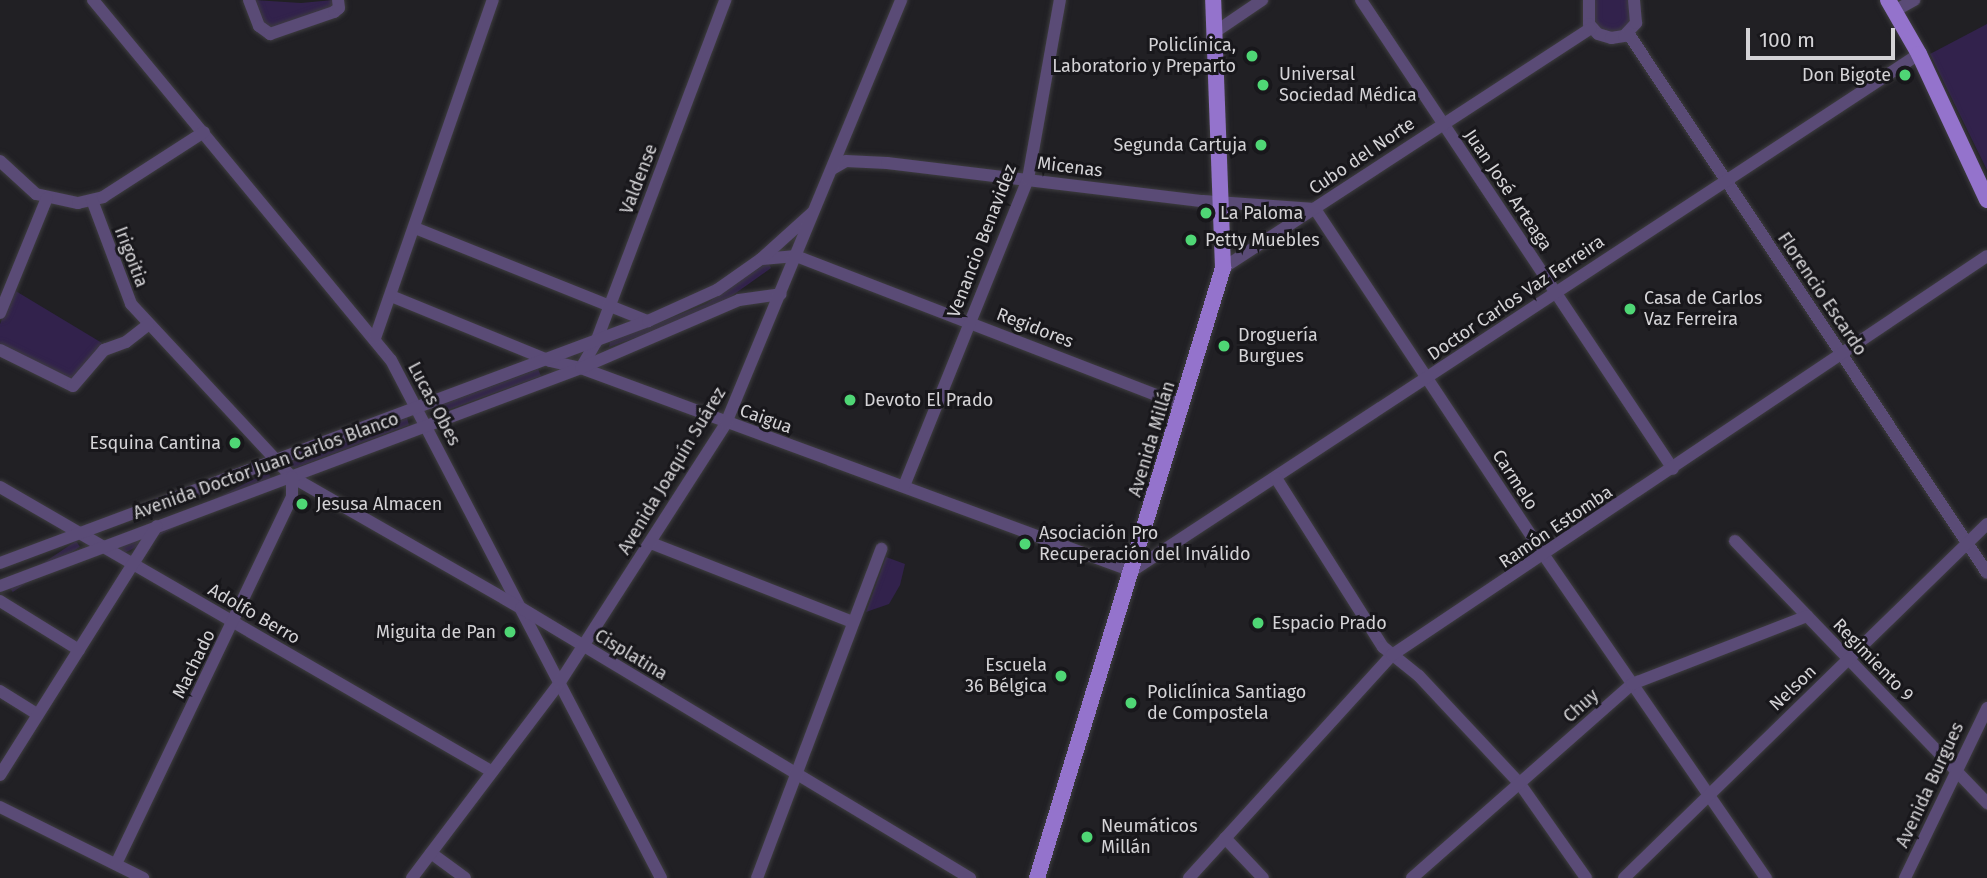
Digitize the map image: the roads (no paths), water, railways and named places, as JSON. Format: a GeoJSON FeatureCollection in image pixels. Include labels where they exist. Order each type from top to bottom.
{"type":"FeatureCollection","features":[{"type":"Feature","properties":{"kind":"main road","name":"Avenida Millán"},"geometry":{"type":"LineString","coordinates":[[1037,878],[1223,268],[1223,200],[1213,0]]}},
{"type":"Feature","properties":{"kind":"main road"},"geometry":{"type":"LineString","coordinates":[[1892,5],[1919,54],[1987,200]]}},
{"type":"Feature","properties":{"kind":"street","name":"Lucas Obes"},"geometry":{"type":"LineString","coordinates":[[93,0],[375,338],[416,407],[661,878]]}},
{"type":"Feature","properties":{"kind":"street"},"geometry":{"type":"LineString","coordinates":[[250,0],[264,32],[274,33],[334,12],[338,0]]}},
{"type":"Feature","properties":{"kind":"street"},"geometry":{"type":"LineString","coordinates":[[375,338],[493,0]]}},
{"type":"Feature","properties":{"kind":"street","name":"Valdense"},"geometry":{"type":"LineString","coordinates":[[581,368],[596,342],[725,0]]}},
{"type":"Feature","properties":{"kind":"street","name":"Avenida Joaquín Suárez"},"geometry":{"type":"LineString","coordinates":[[412,878],[560,682],[726,423],[901,0]]}},
{"type":"Feature","properties":{"kind":"street","name":"Venancio Benavidez"},"geometry":{"type":"LineString","coordinates":[[904,486],[1028,179],[1060,0]]}},
{"type":"Feature","properties":{"kind":"street"},"geometry":{"type":"LineString","coordinates":[[1215,32],[1262,0]]}},
{"type":"Feature","properties":{"kind":"street","name":"Juan José Arteaga"},"geometry":{"type":"LineString","coordinates":[[1361,0],[1673,469]]}},
{"type":"Feature","properties":{"kind":"street"},"geometry":{"type":"LineString","coordinates":[[1590,0],[1586,15],[1591,28],[1606,38],[1628,33],[1637,18],[1634,0]]}},
{"type":"Feature","properties":{"kind":"street"},"geometry":{"type":"LineString","coordinates":[[1892,5],[1914,0]]}},
{"type":"Feature","properties":{"kind":"street","name":"Cubo del Norte"},"geometry":{"type":"LineString","coordinates":[[1223,268],[1591,28]]}},
{"type":"Feature","properties":{"kind":"street","name":"Florencio Escardo"},"geometry":{"type":"LineString","coordinates":[[1628,33],[1987,573]]}},
{"type":"Feature","properties":{"kind":"street","name":"Doctor Carlos Vaz Ferreira"},"geometry":{"type":"LineString","coordinates":[[1132,570],[1919,54]]}},
{"type":"Feature","properties":{"kind":"street"},"geometry":{"type":"LineString","coordinates":[[0,161],[26,188],[47,198],[92,201],[204,132]]}},
{"type":"Feature","properties":{"kind":"street","name":"Micenas"},"geometry":{"type":"LineString","coordinates":[[832,169],[856,160],[1223,200]]}},
{"type":"Feature","properties":{"kind":"street"},"geometry":{"type":"LineString","coordinates":[[0,313],[47,198]]}},
{"type":"Feature","properties":{"kind":"street"},"geometry":{"type":"LineString","coordinates":[[1223,200],[1315,209]]}},
{"type":"Feature","properties":{"kind":"street","name":"Irigoitia"},"geometry":{"type":"LineString","coordinates":[[92,201],[125,294],[148,325],[275,462]]}},
{"type":"Feature","properties":{"kind":"street","name":"Carmelo"},"geometry":{"type":"LineString","coordinates":[[1315,209],[1544,556],[1766,878]]}},
{"type":"Feature","properties":{"kind":"street","name":"Avenida Doctor Juan Carlos Blanco"},"geometry":{"type":"LineString","coordinates":[[0,564],[416,407],[550,361],[648,321],[717,290],[761,259],[815,210]]}},
{"type":"Feature","properties":{"kind":"street"},"geometry":{"type":"LineString","coordinates":[[415,228],[648,321]]}},
{"type":"Feature","properties":{"kind":"street"},"geometry":{"type":"LineString","coordinates":[[761,259],[796,256]]}},
{"type":"Feature","properties":{"kind":"street","name":"Regidores"},"geometry":{"type":"LineString","coordinates":[[796,256],[1182,405]]}},
{"type":"Feature","properties":{"kind":"street","name":"Ramón Estomba"},"geometry":{"type":"LineString","coordinates":[[1189,878],[1392,655],[1544,556],[1987,256]]}},
{"type":"Feature","properties":{"kind":"street","name":"Avenida Doctor Juan Carlos Blanco"},"geometry":{"type":"LineString","coordinates":[[0,586],[581,368],[747,297],[781,295]]}},
{"type":"Feature","properties":{"kind":"street","name":"Caigua"},"geometry":{"type":"LineString","coordinates":[[391,296],[550,361],[581,368],[1132,570]]}},
{"type":"Feature","properties":{"kind":"street"},"geometry":{"type":"LineString","coordinates":[[0,350],[73,386],[104,350],[148,325]]}},
{"type":"Feature","properties":{"kind":"street","name":"Cisplatina"},"geometry":{"type":"LineString","coordinates":[[275,462],[292,477],[521,608],[970,878]]}},
{"type":"Feature","properties":{"kind":"street","name":"Machado"},"geometry":{"type":"LineString","coordinates":[[116,864],[292,496],[292,477]]}},
{"type":"Feature","properties":{"kind":"street"},"geometry":{"type":"LineString","coordinates":[[1276,478],[1392,655],[1419,676],[1520,784],[1586,878]]}},
{"type":"Feature","properties":{"kind":"street","name":"Adolfo Berro"},"geometry":{"type":"LineString","coordinates":[[0,488],[491,771]]}},
{"type":"Feature","properties":{"kind":"street","name":"Nelson"},"geometry":{"type":"LineString","coordinates":[[1624,878],[1987,524]]}},
{"type":"Feature","properties":{"kind":"street"},"geometry":{"type":"LineString","coordinates":[[0,775],[157,526]]}},
{"type":"Feature","properties":{"kind":"street","name":"Regimiento 9"},"geometry":{"type":"LineString","coordinates":[[1735,541],[1987,803]]}},
{"type":"Feature","properties":{"kind":"street"},"geometry":{"type":"LineString","coordinates":[[651,543],[853,622]]}},
{"type":"Feature","properties":{"kind":"street"},"geometry":{"type":"LineString","coordinates":[[757,878],[881,549]]}},
{"type":"Feature","properties":{"kind":"street"},"geometry":{"type":"LineString","coordinates":[[0,601],[79,650]]}},
{"type":"Feature","properties":{"kind":"street","name":"Chuy"},"geometry":{"type":"LineString","coordinates":[[1412,878],[1632,684],[1807,616]]}},
{"type":"Feature","properties":{"kind":"street"},"geometry":{"type":"LineString","coordinates":[[0,691],[37,714]]}},
{"type":"Feature","properties":{"kind":"street","name":"Avenida Burgues"},"geometry":{"type":"LineString","coordinates":[[1905,878],[1987,708]]}},
{"type":"Feature","properties":{"kind":"street"},"geometry":{"type":"LineString","coordinates":[[0,807],[144,878]]}},
{"type":"Feature","properties":{"kind":"street"},"geometry":{"type":"LineString","coordinates":[[1225,838],[1263,878]]}},
{"type":"Feature","properties":{"kind":"street"},"geometry":{"type":"LineString","coordinates":[[431,853],[465,878]]}},
{"type":"Feature","properties":{"kind":"place","name":"Policlínica, Laboratorio y Preparto"},"geometry":{"type":"Point","coordinates":[1252,56]}},
{"type":"Feature","properties":{"kind":"place","name":"Don Bigote"},"geometry":{"type":"Point","coordinates":[1905,75]}},
{"type":"Feature","properties":{"kind":"place","name":"Universal Sociedad Médica"},"geometry":{"type":"Point","coordinates":[1263,85]}},
{"type":"Feature","properties":{"kind":"place","name":"Segunda Cartuja"},"geometry":{"type":"Point","coordinates":[1261,145]}},
{"type":"Feature","properties":{"kind":"place","name":"La Paloma"},"geometry":{"type":"Point","coordinates":[1206,213]}},
{"type":"Feature","properties":{"kind":"place","name":"Petty Muebles"},"geometry":{"type":"Point","coordinates":[1191,240]}},
{"type":"Feature","properties":{"kind":"place","name":"Casa de Carlos Vaz Ferreira"},"geometry":{"type":"Point","coordinates":[1630,309]}},
{"type":"Feature","properties":{"kind":"place","name":"Droguería Burgues"},"geometry":{"type":"Point","coordinates":[1224,346]}},
{"type":"Feature","properties":{"kind":"place","name":"Devoto El Prado"},"geometry":{"type":"Point","coordinates":[850,400]}},
{"type":"Feature","properties":{"kind":"place","name":"Esquina Cantina"},"geometry":{"type":"Point","coordinates":[235,443]}},
{"type":"Feature","properties":{"kind":"place","name":"Jesusa Almacen"},"geometry":{"type":"Point","coordinates":[302,504]}},
{"type":"Feature","properties":{"kind":"place","name":"Asociación Pro Recuperación del Inválido"},"geometry":{"type":"Point","coordinates":[1025,544]}},
{"type":"Feature","properties":{"kind":"place","name":"Espacio Prado"},"geometry":{"type":"Point","coordinates":[1258,623]}},
{"type":"Feature","properties":{"kind":"place","name":"Miguita de Pan"},"geometry":{"type":"Point","coordinates":[510,632]}},
{"type":"Feature","properties":{"kind":"place","name":"Escuela 36 Bélgica"},"geometry":{"type":"Point","coordinates":[1061,676]}},
{"type":"Feature","properties":{"kind":"place","name":"Policlínica Santiago de Compostela"},"geometry":{"type":"Point","coordinates":[1131,703]}},
{"type":"Feature","properties":{"kind":"place","name":"Neumáticos Millán"},"geometry":{"type":"Point","coordinates":[1087,837]}}]}
